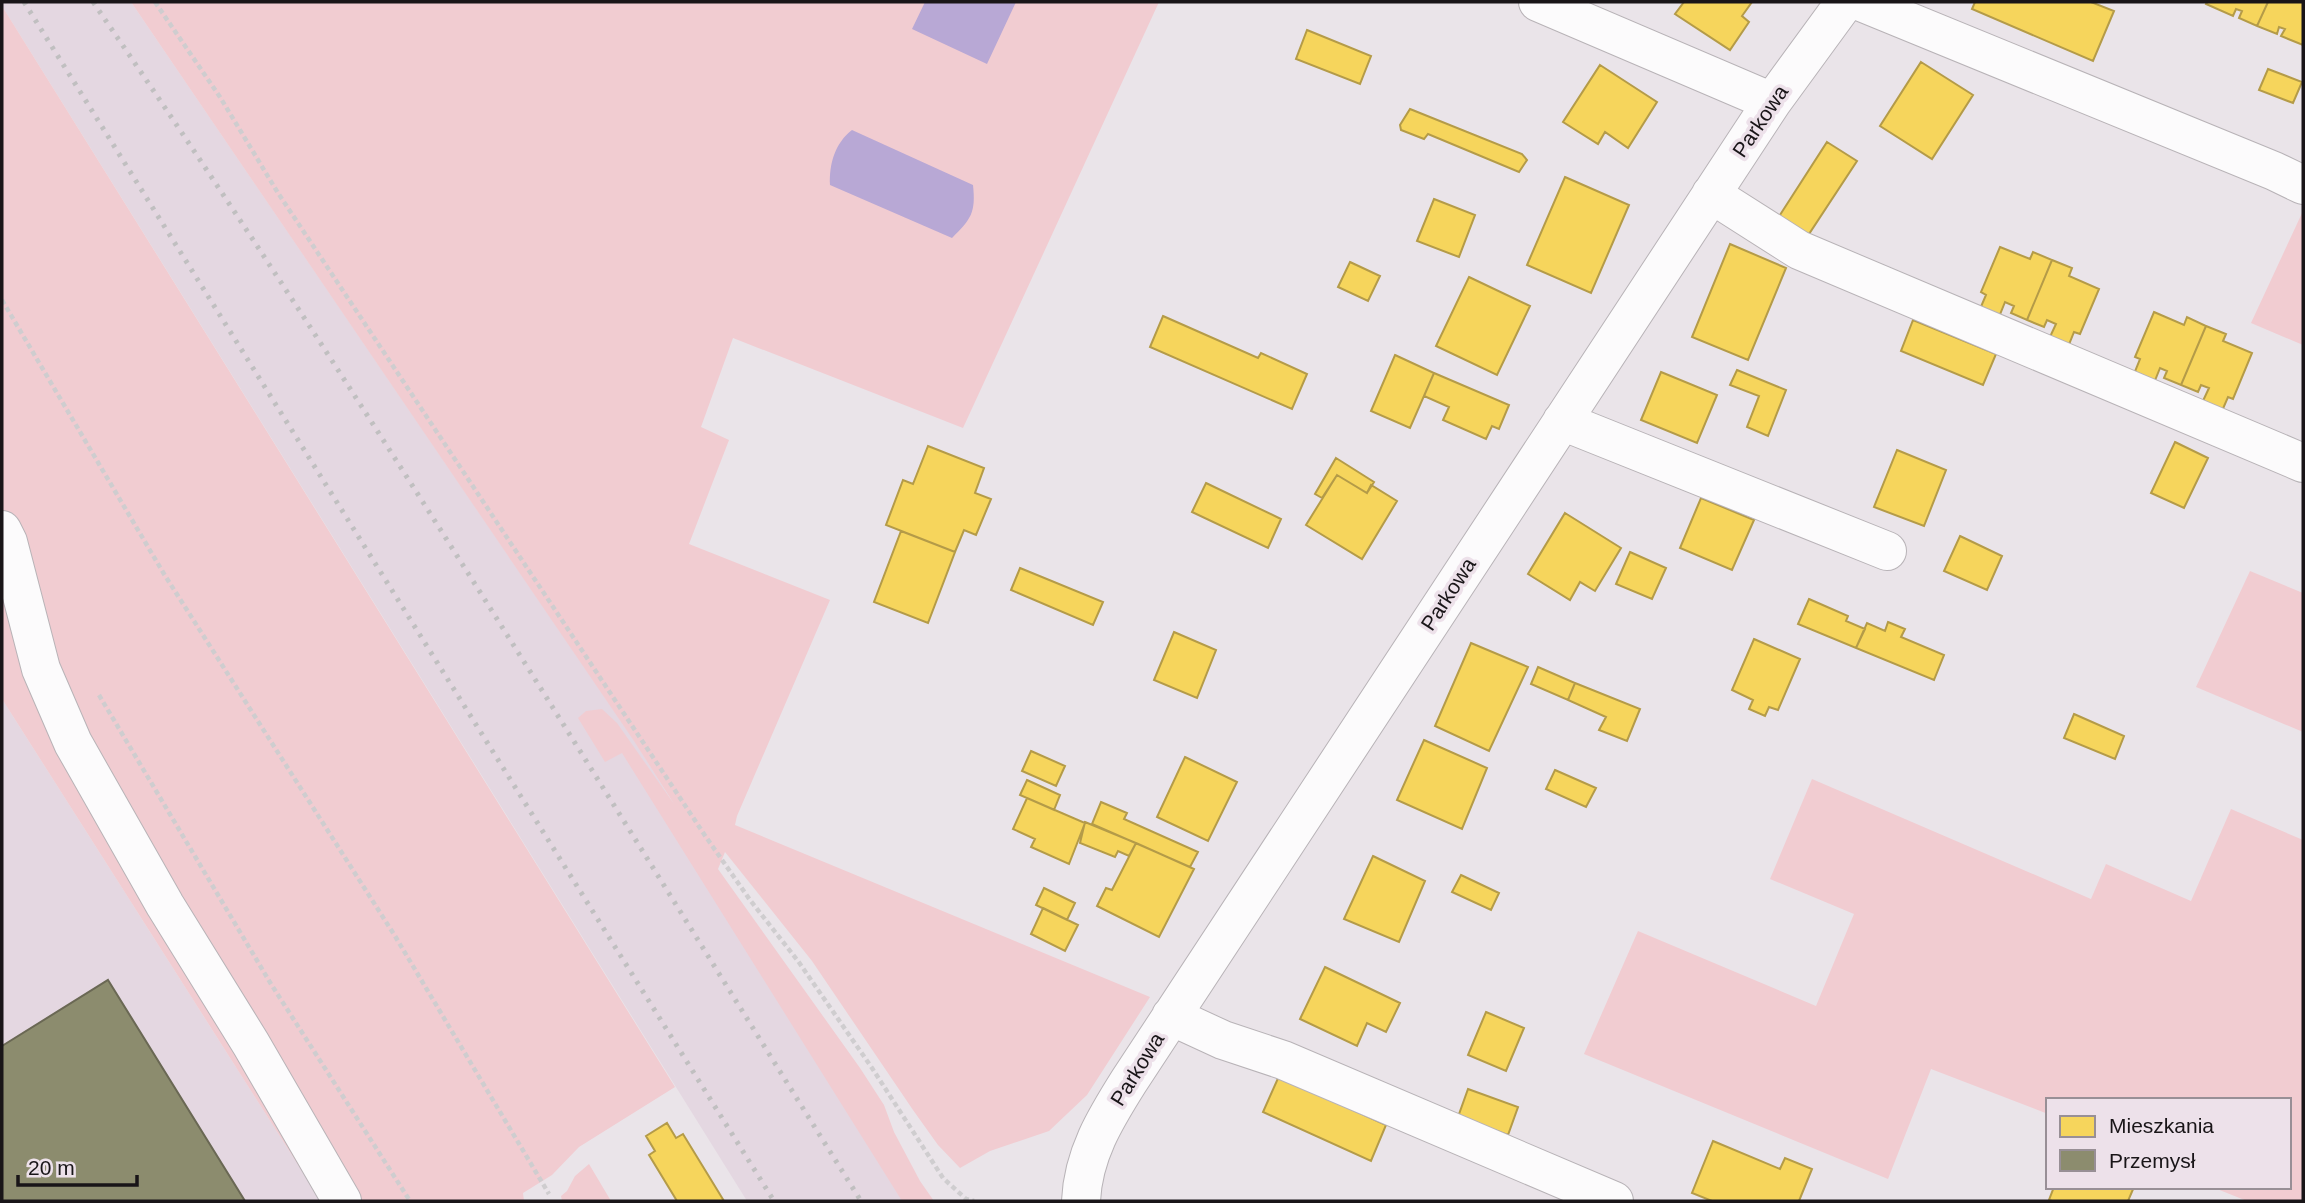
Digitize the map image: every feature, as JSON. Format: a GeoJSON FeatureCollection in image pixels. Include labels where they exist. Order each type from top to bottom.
{"type":"FeatureCollection","features":[{"type":"Feature","properties":{"kind":"street"},"geometry":{"type":"LineString","coordinates":[[1538,2],[1772,103]]}},
{"type":"Feature","properties":{"kind":"street","name":"Parkowa"},"geometry":{"type":"LineString","coordinates":[[1081,1201],[1085,1169],[1096,1137],[1129,1080],[1711,194],[1845,2]]}},
{"type":"Feature","properties":{"kind":"street"},"geometry":{"type":"LineString","coordinates":[[1861,2],[2274,170],[2303,185]]}},
{"type":"Feature","properties":{"kind":"street"},"geometry":{"type":"LineString","coordinates":[[1711,194],[1799,250],[2303,463]]}},
{"type":"Feature","properties":{"kind":"street"},"geometry":{"type":"LineString","coordinates":[[1562,421],[1887,551]]}},
{"type":"Feature","properties":{"kind":"street"},"geometry":{"type":"LineString","coordinates":[[2,530],[8,542],[41,669],[74,743],[165,905],[251,1044],[342,1201]]}},
{"type":"Feature","properties":{"kind":"street"},"geometry":{"type":"LineString","coordinates":[[1171,1016],[1223,1040],[1283,1060],[1614,1201]]}},
{"type":"Feature","properties":{"kind":"path"},"geometry":{"type":"LineString","coordinates":[[155,2],[220,97],[278,193],[621,712],[750,900],[798,961],[943,1178],[966,1199],[974,1201]]}},
{"type":"Feature","properties":{"kind":"path"},"geometry":{"type":"LineString","coordinates":[[2,300],[164,574],[395,936],[549,1194]]}},
{"type":"Feature","properties":{"kind":"path"},"geometry":{"type":"LineString","coordinates":[[93,685],[271,984],[410,1201]]}},
{"type":"Feature","properties":{"kind":"shaded area"},"geometry":{"type":"Polygon","coordinates":[[[2,2],[131,2],[634,740],[920,1201],[747,1201],[2,6],[2,2]]]}},
{"type":"Feature","properties":{"kind":"shaded area"},"geometry":{"type":"Polygon","coordinates":[[[131,2],[1159,2],[963,428],[733,338],[701,427],[729,440],[689,544],[830,600],[735,825],[1150,997],[1087,1095],[1049,1131],[990,1151],[960,1168],[938,1145],[812,961],[725,852],[718,869],[860,1068],[884,1105],[894,1132],[934,1201],[902,1201],[622,753],[605,762],[578,718],[586,711],[602,709],[617,723],[674,804],[634,741],[131,2]]]}},
{"type":"Feature","properties":{"kind":"shaded area"},"geometry":{"type":"Polygon","coordinates":[[[925,2],[1016,2],[987,64],[912,29],[925,2]]]}},
{"type":"Feature","properties":{"kind":"shaded area"},"geometry":{"type":"Polygon","coordinates":[[[2,6],[675,1087],[579,1147],[552,1175],[523,1193],[524,1201],[321,1201],[2,699],[2,6]]]}},
{"type":"Feature","properties":{"kind":"shaded area"},"geometry":{"type":"Polygon","coordinates":[[[852,130],[973,185],[973,209],[964,226],[952,238],[830,185],[834,154],[841,141],[852,130]]]}},
{"type":"Feature","properties":{"kind":"shaded area"},"geometry":{"type":"Polygon","coordinates":[[[2303,211],[2303,345],[2251,323],[2303,211]]]}},
{"type":"Feature","properties":{"kind":"shaded area"},"geometry":{"type":"Polygon","coordinates":[[[2250,571],[2303,593],[2303,732],[2196,687],[2250,571]]]}},
{"type":"Feature","properties":{"kind":"shaded area"},"geometry":{"type":"Polygon","coordinates":[[[2,699],[321,1201],[2,1201],[2,699]]]}},
{"type":"Feature","properties":{"kind":"shaded area"},"geometry":{"type":"Polygon","coordinates":[[[1812,779],[2091,899],[2106,864],[2191,901],[2231,809],[2303,840],[2303,1201],[2247,1201],[2217,1189],[2291,1189],[2291,1098],[2046,1098],[2046,1113],[1931,1069],[1888,1179],[1584,1054],[1638,931],[1816,1006],[1854,914],[1770,879],[1812,779]]]}},
{"type":"Feature","properties":{"kind":"shaded area"},"geometry":{"type":"Polygon","coordinates":[[[589,1164],[611,1201],[562,1201],[561,1196],[575,1176],[589,1164]]]}},
{"type":"Feature","properties":{"kind":"building: Mieszkania"},"geometry":{"type":"Polygon","coordinates":[[[1684,2],[1752,2],[1742,16],[1749,22],[1730,50],[1675,14],[1684,2]]]}},
{"type":"Feature","properties":{"kind":"building: Mieszkania"},"geometry":{"type":"Polygon","coordinates":[[[1975,2],[2091,2],[2114,11],[2093,61],[1972,9],[1975,2]]]}},
{"type":"Feature","properties":{"kind":"building: Mieszkania"},"geometry":{"type":"Polygon","coordinates":[[[2268,2],[2257,26],[2239,18],[2242,11],[2236,9],[2233,16],[2206,4],[2268,2]]]}},
{"type":"Feature","properties":{"kind":"building: Mieszkania"},"geometry":{"type":"Polygon","coordinates":[[[2268,2],[2303,2],[2303,45],[2281,36],[2285,29],[2279,27],[2277,34],[2257,26],[2268,2]]]}},
{"type":"Feature","properties":{"kind":"building: Mieszkania"},"geometry":{"type":"Polygon","coordinates":[[[1307,30],[1371,56],[1360,84],[1296,59],[1307,30]]]}},
{"type":"Feature","properties":{"kind":"building: Mieszkania"},"geometry":{"type":"Polygon","coordinates":[[[1921,62],[1973,95],[1932,159],[1880,126],[1921,62]]]}},
{"type":"Feature","properties":{"kind":"building: Mieszkania"},"geometry":{"type":"Polygon","coordinates":[[[1600,65],[1657,102],[1628,148],[1605,132],[1598,144],[1563,122],[1600,65]]]}},
{"type":"Feature","properties":{"kind":"building: Mieszkania"},"geometry":{"type":"Polygon","coordinates":[[[2268,69],[2302,82],[2293,103],[2259,90],[2268,69]]]}},
{"type":"Feature","properties":{"kind":"building: Mieszkania"},"geometry":{"type":"Polygon","coordinates":[[[1410,109],[1522,154],[1527,160],[1519,172],[1428,134],[1424,139],[1401,130],[1400,125],[1410,109]]]}},
{"type":"Feature","properties":{"kind":"building: Mieszkania"},"geometry":{"type":"Polygon","coordinates":[[[1827,142],[1857,161],[1807,237],[1778,218],[1827,142]]]}},
{"type":"Feature","properties":{"kind":"building: Mieszkania"},"geometry":{"type":"Polygon","coordinates":[[[1565,177],[1629,205],[1591,293],[1527,265],[1565,177]]]}},
{"type":"Feature","properties":{"kind":"building: Mieszkania"},"geometry":{"type":"Polygon","coordinates":[[[1434,199],[1475,215],[1459,257],[1417,241],[1434,199]]]}},
{"type":"Feature","properties":{"kind":"building: Mieszkania"},"geometry":{"type":"Polygon","coordinates":[[[1730,244],[1786,268],[1748,360],[1692,337],[1730,244]]]}},
{"type":"Feature","properties":{"kind":"building: Mieszkania"},"geometry":{"type":"Polygon","coordinates":[[[2000,247],[2030,259],[2033,252],[2052,260],[2027,320],[2011,313],[2014,306],[2005,302],[1999,317],[1980,309],[1986,295],[1981,292],[2000,247]]]}},
{"type":"Feature","properties":{"kind":"building: Mieszkania"},"geometry":{"type":"Polygon","coordinates":[[[2052,260],[2072,268],[2069,276],[2099,289],[2080,334],[2074,332],[2068,347],[2049,339],[2056,324],[2047,320],[2044,327],[2027,320],[2052,260]]]}},
{"type":"Feature","properties":{"kind":"building: Mieszkania"},"geometry":{"type":"Polygon","coordinates":[[[1350,262],[1380,276],[1368,301],[1338,287],[1350,262]]]}},
{"type":"Feature","properties":{"kind":"building: Mieszkania"},"geometry":{"type":"Polygon","coordinates":[[[1469,277],[1530,306],[1497,375],[1436,346],[1469,277]]]}},
{"type":"Feature","properties":{"kind":"building: Mieszkania"},"geometry":{"type":"Polygon","coordinates":[[[2154,312],[2184,325],[2187,317],[2206,326],[2181,385],[2164,378],[2167,371],[2160,368],[2154,383],[2134,374],[2140,359],[2135,357],[2154,312]]]}},
{"type":"Feature","properties":{"kind":"building: Mieszkania"},"geometry":{"type":"Polygon","coordinates":[[[1163,316],[1258,358],[1261,353],[1307,374],[1292,409],[1150,347],[1163,316]]]}},
{"type":"Feature","properties":{"kind":"building: Mieszkania"},"geometry":{"type":"Polygon","coordinates":[[[1913,320],[1996,354],[1983,385],[1901,351],[1913,320]]]}},
{"type":"Feature","properties":{"kind":"building: Mieszkania"},"geometry":{"type":"Polygon","coordinates":[[[2206,326],[2226,334],[2223,341],[2252,353],[2233,399],[2228,397],[2222,411],[2202,403],[2209,388],[2201,385],[2198,392],[2181,385],[2206,326]]]}},
{"type":"Feature","properties":{"kind":"building: Mieszkania"},"geometry":{"type":"Polygon","coordinates":[[[1395,355],[1434,373],[1410,428],[1371,411],[1395,355]]]}},
{"type":"Feature","properties":{"kind":"building: Mieszkania"},"geometry":{"type":"Polygon","coordinates":[[[1737,370],[1786,390],[1768,436],[1747,427],[1759,396],[1730,385],[1737,370]]]}},
{"type":"Feature","properties":{"kind":"building: Mieszkania"},"geometry":{"type":"Polygon","coordinates":[[[1661,372],[1717,395],[1697,443],[1641,420],[1661,372]]]}},
{"type":"Feature","properties":{"kind":"building: Mieszkania"},"geometry":{"type":"Polygon","coordinates":[[[1434,373],[1509,405],[1499,429],[1492,426],[1486,439],[1443,420],[1449,407],[1424,396],[1434,373]]]}},
{"type":"Feature","properties":{"kind":"building: Mieszkania"},"geometry":{"type":"Polygon","coordinates":[[[2175,442],[2208,458],[2184,508],[2151,493],[2175,442]]]}},
{"type":"Feature","properties":{"kind":"building: Mieszkania"},"geometry":{"type":"Polygon","coordinates":[[[928,446],[984,468],[975,493],[991,499],[976,535],[964,530],[955,552],[886,525],[903,480],[913,484],[928,446]]]}},
{"type":"Feature","properties":{"kind":"building: Mieszkania"},"geometry":{"type":"Polygon","coordinates":[[[1897,450],[1946,470],[1924,526],[1874,507],[1897,450]]]}},
{"type":"Feature","properties":{"kind":"building: Mieszkania"},"geometry":{"type":"Polygon","coordinates":[[[1336,458],[1374,482],[1367,493],[1337,475],[1322,498],[1315,494],[1336,458]]]}},
{"type":"Feature","properties":{"kind":"building: Mieszkania"},"geometry":{"type":"Polygon","coordinates":[[[1337,475],[1367,493],[1371,485],[1397,501],[1362,559],[1306,525],[1337,475]]]}},
{"type":"Feature","properties":{"kind":"building: Mieszkania"},"geometry":{"type":"Polygon","coordinates":[[[1206,483],[1281,519],[1268,548],[1192,512],[1206,483]]]}},
{"type":"Feature","properties":{"kind":"building: Mieszkania"},"geometry":{"type":"Polygon","coordinates":[[[1701,498],[1754,520],[1732,570],[1680,548],[1701,498]]]}},
{"type":"Feature","properties":{"kind":"building: Mieszkania"},"geometry":{"type":"Polygon","coordinates":[[[1565,513],[1621,548],[1595,591],[1580,582],[1570,600],[1528,574],[1565,513]]]}},
{"type":"Feature","properties":{"kind":"building: Mieszkania"},"geometry":{"type":"Polygon","coordinates":[[[901,531],[955,552],[928,623],[874,602],[901,531]]]}},
{"type":"Feature","properties":{"kind":"building: Mieszkania"},"geometry":{"type":"Polygon","coordinates":[[[1960,536],[2002,556],[1987,590],[1944,571],[1960,536]]]}},
{"type":"Feature","properties":{"kind":"building: Mieszkania"},"geometry":{"type":"Polygon","coordinates":[[[1630,552],[1666,568],[1652,599],[1616,584],[1630,552]]]}},
{"type":"Feature","properties":{"kind":"building: Mieszkania"},"geometry":{"type":"Polygon","coordinates":[[[1020,568],[1103,602],[1093,625],[1011,590],[1020,568]]]}},
{"type":"Feature","properties":{"kind":"building: Mieszkania"},"geometry":{"type":"Polygon","coordinates":[[[1809,599],[1848,616],[1846,621],[1865,629],[1856,648],[1798,624],[1809,599]]]}},
{"type":"Feature","properties":{"kind":"building: Mieszkania"},"geometry":{"type":"Polygon","coordinates":[[[1888,622],[1905,629],[1901,637],[1944,655],[1934,680],[1856,648],[1867,623],[1885,631],[1888,622]]]}},
{"type":"Feature","properties":{"kind":"building: Mieszkania"},"geometry":{"type":"Polygon","coordinates":[[[1174,632],[1216,650],[1197,698],[1154,680],[1174,632]]]}},
{"type":"Feature","properties":{"kind":"building: Mieszkania"},"geometry":{"type":"Polygon","coordinates":[[[1754,639],[1800,659],[1778,710],[1769,707],[1765,716],[1749,709],[1753,700],[1732,690],[1754,639]]]}},
{"type":"Feature","properties":{"kind":"building: Mieszkania"},"geometry":{"type":"Polygon","coordinates":[[[1471,643],[1528,667],[1489,751],[1435,726],[1471,643]]]}},
{"type":"Feature","properties":{"kind":"building: Mieszkania"},"geometry":{"type":"Polygon","coordinates":[[[1538,667],[1575,683],[1568,700],[1531,684],[1538,667]]]}},
{"type":"Feature","properties":{"kind":"building: Mieszkania"},"geometry":{"type":"Polygon","coordinates":[[[1575,683],[1640,709],[1627,741],[1599,730],[1606,717],[1568,700],[1575,683]]]}},
{"type":"Feature","properties":{"kind":"building: Mieszkania"},"geometry":{"type":"Polygon","coordinates":[[[2074,714],[2124,736],[2115,759],[2064,738],[2074,714]]]}},
{"type":"Feature","properties":{"kind":"building: Mieszkania"},"geometry":{"type":"Polygon","coordinates":[[[1424,740],[1487,768],[1462,829],[1397,800],[1424,740]]]}},
{"type":"Feature","properties":{"kind":"building: Mieszkania"},"geometry":{"type":"Polygon","coordinates":[[[1031,751],[1065,766],[1056,786],[1022,771],[1031,751]]]}},
{"type":"Feature","properties":{"kind":"building: Mieszkania"},"geometry":{"type":"Polygon","coordinates":[[[1185,757],[1237,782],[1208,841],[1157,817],[1185,757]]]}},
{"type":"Feature","properties":{"kind":"building: Mieszkania"},"geometry":{"type":"Polygon","coordinates":[[[1555,770],[1596,788],[1586,807],[1546,789],[1555,770]]]}},
{"type":"Feature","properties":{"kind":"building: Mieszkania"},"geometry":{"type":"Polygon","coordinates":[[[1027,780],[1060,795],[1054,810],[1020,795],[1027,780]]]}},
{"type":"Feature","properties":{"kind":"building: Mieszkania"},"geometry":{"type":"Polygon","coordinates":[[[1027,798],[1085,823],[1069,864],[1031,847],[1035,839],[1013,829],[1027,798]]]}},
{"type":"Feature","properties":{"kind":"building: Mieszkania"},"geometry":{"type":"Polygon","coordinates":[[[1101,802],[1127,813],[1124,819],[1198,852],[1190,867],[1092,824],[1101,802]]]}},
{"type":"Feature","properties":{"kind":"building: Mieszkania"},"geometry":{"type":"Polygon","coordinates":[[[1085,822],[1136,843],[1129,856],[1118,851],[1115,857],[1080,843],[1085,822]]]}},
{"type":"Feature","properties":{"kind":"building: Mieszkania"},"geometry":{"type":"Polygon","coordinates":[[[1136,843],[1194,869],[1159,937],[1097,906],[1106,888],[1112,890],[1136,843]]]}},
{"type":"Feature","properties":{"kind":"building: Mieszkania"},"geometry":{"type":"Polygon","coordinates":[[[1373,856],[1425,881],[1399,942],[1344,919],[1373,856]]]}},
{"type":"Feature","properties":{"kind":"building: Mieszkania"},"geometry":{"type":"Polygon","coordinates":[[[1461,875],[1499,893],[1491,910],[1452,892],[1461,875]]]}},
{"type":"Feature","properties":{"kind":"building: Mieszkania"},"geometry":{"type":"Polygon","coordinates":[[[1044,888],[1075,903],[1067,920],[1036,905],[1044,888]]]}},
{"type":"Feature","properties":{"kind":"building: Mieszkania"},"geometry":{"type":"Polygon","coordinates":[[[1043,908],[1078,925],[1065,951],[1031,934],[1043,908]]]}},
{"type":"Feature","properties":{"kind":"building: Mieszkania"},"geometry":{"type":"Polygon","coordinates":[[[1325,967],[1400,1003],[1386,1032],[1367,1023],[1357,1046],[1300,1019],[1325,967]]]}},
{"type":"Feature","properties":{"kind":"building: Mieszkania"},"geometry":{"type":"Polygon","coordinates":[[[1486,1012],[1524,1028],[1506,1071],[1468,1055],[1486,1012]]]}},
{"type":"Feature","properties":{"kind":"building: Mieszkania"},"geometry":{"type":"Polygon","coordinates":[[[1279,1076],[1386,1125],[1371,1161],[1263,1112],[1279,1076]]]}},
{"type":"Feature","properties":{"kind":"building: Mieszkania"},"geometry":{"type":"Polygon","coordinates":[[[1468,1089],[1518,1107],[1508,1135],[1458,1117],[1468,1089]]]}},
{"type":"Feature","properties":{"kind":"building: Mieszkania"},"geometry":{"type":"Polygon","coordinates":[[[667,1123],[676,1138],[683,1134],[724,1201],[677,1201],[649,1155],[655,1151],[646,1136],[667,1123]]]}},
{"type":"Feature","properties":{"kind":"building: Mieszkania"},"geometry":{"type":"Polygon","coordinates":[[[1713,1141],[1780,1169],[1785,1158],[1812,1169],[1799,1201],[1712,1201],[1692,1193],[1713,1141]]]}},
{"type":"Feature","properties":{"kind":"building: Mieszkania"},"geometry":{"type":"Polygon","coordinates":[[[2053,1189],[2133,1189],[2128,1201],[2049,1200],[2053,1189]]]}},
{"type":"Feature","properties":{"kind":"building: Przemysł"},"geometry":{"type":"Polygon","coordinates":[[[108,980],[245,1201],[2,1201],[2,1046],[108,980]]]}},
{"type":"Feature","properties":{"kind":"railway"},"geometry":{"type":"LineString","coordinates":[[24,2],[774,1201]]}},
{"type":"Feature","properties":{"kind":"railway"},"geometry":{"type":"LineString","coordinates":[[93,2],[193,149],[388,447],[861,1201]]}}]}
